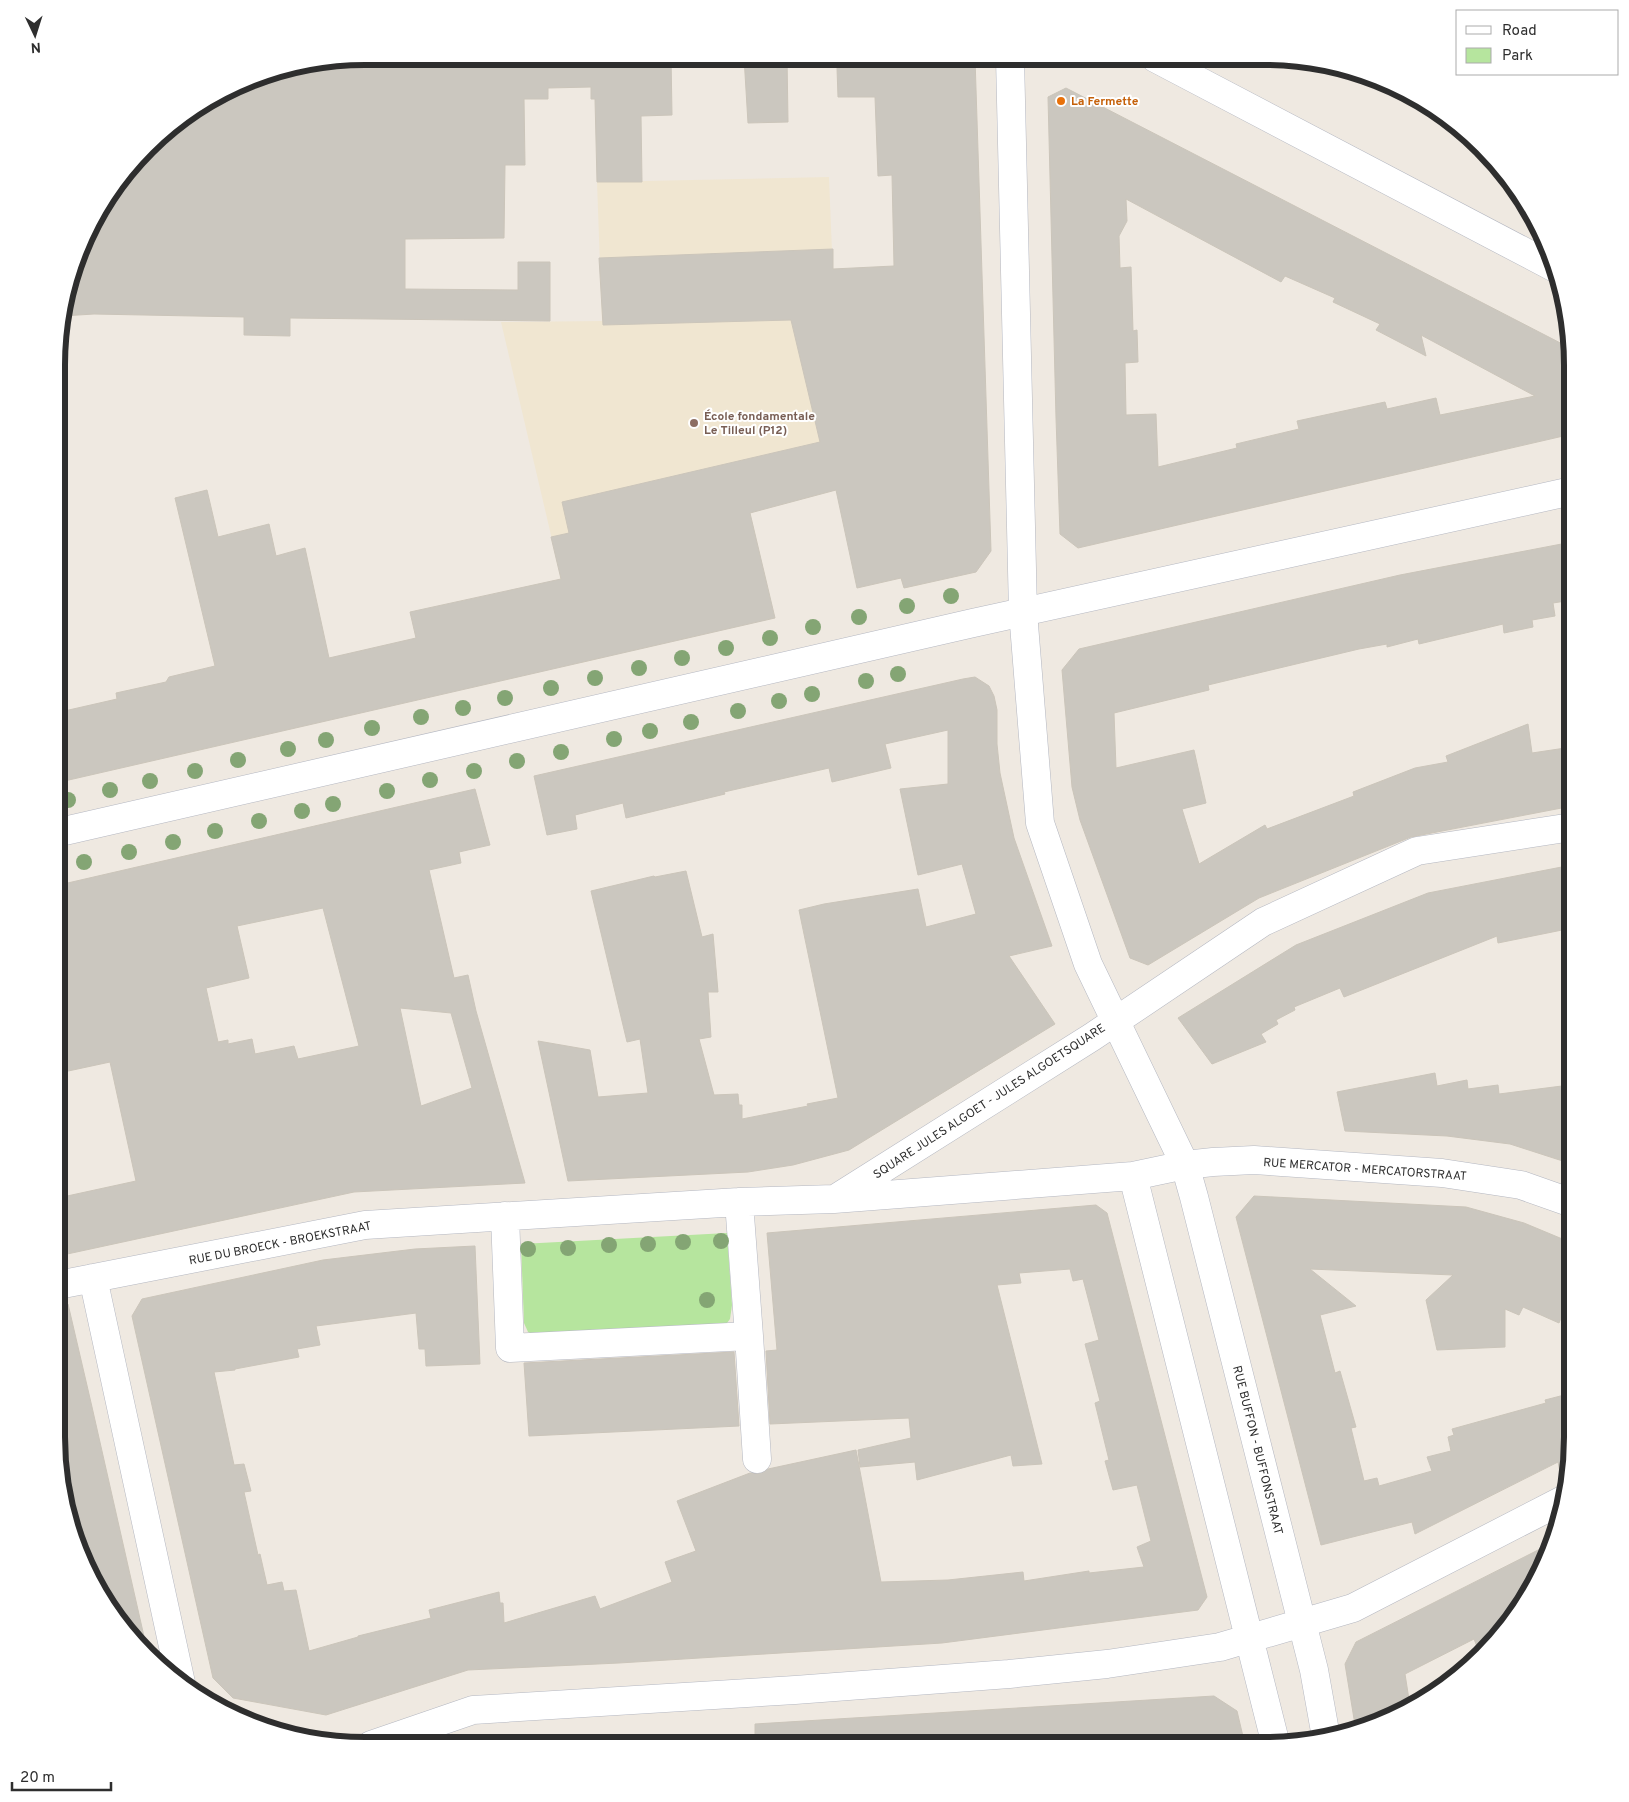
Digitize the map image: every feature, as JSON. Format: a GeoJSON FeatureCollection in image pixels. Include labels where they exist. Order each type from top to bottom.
{"type":"FeatureCollection","features":[{"type":"Feature","properties":{"kind":"street"},"geometry":{"type":"LineString","coordinates":[[1010,65],[1023,612],[1040,823],[1088,964],[1116,1020],[1263,922],[1417,851],[1564,828]]}},
{"type":"Feature","properties":{"kind":"street"},"geometry":{"type":"LineString","coordinates":[[1168,65],[1546,263]]}},
{"type":"Feature","properties":{"kind":"street"},"geometry":{"type":"LineString","coordinates":[[65,831],[1023,612],[1564,493]]}},
{"type":"Feature","properties":{"kind":"street","name":"SQUARE JULES ALGOET - JULES ALGOETSQUARE"},"geometry":{"type":"LineString","coordinates":[[1116,1020],[1184,1165],[1133,1176],[834,1199],[1116,1020]]}},
{"type":"Feature","properties":{"kind":"street","name":"RUE MERCATOR - MERCATORSTRAAT"},"geometry":{"type":"LineString","coordinates":[[1184,1165],[1254,1160],[1442,1173],[1521,1185],[1564,1200]]}},
{"type":"Feature","properties":{"kind":"street","name":"RUE BUFFON - BUFFONSTRAAT"},"geometry":{"type":"LineString","coordinates":[[1184,1165],[1197,1207],[1314,1670],[1325,1731]]}},
{"type":"Feature","properties":{"kind":"street"},"geometry":{"type":"LineString","coordinates":[[1133,1176],[1274,1737]]}},
{"type":"Feature","properties":{"kind":"street","name":"RUE DU BROECK - BROEKSTRAAT"},"geometry":{"type":"LineString","coordinates":[[65,1284],[365,1225],[739,1202],[834,1199]]}},
{"type":"Feature","properties":{"kind":"street"},"geometry":{"type":"LineString","coordinates":[[739,1202],[757,1459]]}},
{"type":"Feature","properties":{"kind":"street"},"geometry":{"type":"LineString","coordinates":[[505,1216],[510,1348],[749,1336]]}},
{"type":"Feature","properties":{"kind":"street"},"geometry":{"type":"LineString","coordinates":[[93,1278],[179,1672]]}},
{"type":"Feature","properties":{"kind":"street"},"geometry":{"type":"LineString","coordinates":[[394,1737],[473,1710],[1009,1674],[1107,1664],[1211,1648],[1353,1608],[1556,1503]]}},
{"type":"Feature","properties":{"kind":"shaded area","name":"École fondamentale Le Tilleul (P12)"},"geometry":{"type":"Polygon","coordinates":[[[829,177],[834,301],[920,585],[904,588],[901,578],[836,490],[750,513],[775,618],[622,653],[620,647],[602,658],[581,663],[501,322],[602,321],[597,182],[829,177]]]}},
{"type":"Feature","properties":{"kind":"green space"},"geometry":{"type":"Polygon","coordinates":[[[727,1233],[732,1305],[730,1319],[724,1327],[542,1338],[528,1332],[524,1323],[521,1244],[727,1233]]]}},
{"type":"Feature","properties":{"kind":"building"},"geometry":{"type":"Polygon","coordinates":[[[671,65],[672,115],[641,116],[642,182],[597,182],[595,99],[591,99],[591,87],[548,88],[548,99],[524,99],[525,165],[505,165],[504,238],[405,239],[405,289],[518,290],[518,262],[550,262],[550,321],[290,318],[290,336],[244,335],[244,317],[94,314],[70,316],[75,287],[96,232],[127,182],[167,139],[182,127],[215,105],[250,88],[287,75],[345,66],[671,65]]]}},
{"type":"Feature","properties":{"kind":"building"},"geometry":{"type":"Polygon","coordinates":[[[744,65],[787,65],[788,122],[748,123],[744,65]]]}},
{"type":"Feature","properties":{"kind":"building"},"geometry":{"type":"Polygon","coordinates":[[[868,65],[975,65],[991,551],[976,572],[904,588],[901,578],[857,588],[836,490],[750,513],[775,618],[65,781],[65,711],[117,699],[116,693],[166,682],[169,677],[215,666],[175,498],[207,490],[218,537],[269,524],[276,556],[305,548],[329,658],[416,638],[410,612],[561,579],[551,537],[569,533],[562,502],[820,442],[791,320],[603,325],[599,258],[833,249],[833,269],[894,266],[892,175],[878,176],[875,97],[838,97],[837,68],[866,67],[868,65]]]}},
{"type":"Feature","properties":{"kind":"building"},"geometry":{"type":"Polygon","coordinates":[[[1066,88],[1563,344],[1564,436],[1078,548],[1060,534],[1048,97],[1066,88]],[[1126,199],[1127,221],[1119,236],[1120,268],[1131,267],[1133,331],[1137,330],[1138,362],[1125,363],[1126,415],[1156,414],[1158,467],[1237,448],[1236,444],[1299,429],[1297,421],[1385,402],[1387,409],[1436,398],[1440,415],[1535,396],[1421,335],[1426,356],[1376,330],[1380,324],[1333,302],[1335,298],[1285,276],[1281,282],[1126,199]]]}},
{"type":"Feature","properties":{"kind":"building"},"geometry":{"type":"Polygon","coordinates":[[[1564,544],[1564,601],[1553,603],[1555,616],[1532,620],[1533,627],[1504,633],[1503,624],[1419,644],[1418,639],[1387,647],[1387,644],[1359,649],[1208,685],[1209,690],[1114,713],[1116,768],[1194,750],[1206,803],[1182,809],[1199,864],[1265,825],[1267,829],[1354,796],[1353,792],[1415,768],[1448,762],[1446,756],[1528,724],[1532,753],[1564,748],[1564,808],[1411,837],[1259,898],[1148,965],[1130,958],[1080,820],[1072,787],[1062,670],[1079,649],[1400,575],[1564,544]]]}},
{"type":"Feature","properties":{"kind":"building"},"geometry":{"type":"Polygon","coordinates":[[[975,677],[989,686],[994,696],[997,710],[997,744],[1000,773],[1014,838],[1052,946],[1009,956],[1055,1024],[849,1150],[793,1165],[748,1172],[568,1181],[538,1041],[590,1050],[598,1097],[648,1093],[640,1039],[627,1042],[591,891],[654,876],[686,871],[702,937],[713,934],[718,992],[708,992],[711,1037],[699,1039],[714,1095],[738,1094],[739,1105],[742,1105],[742,1119],[838,1098],[799,910],[824,904],[918,889],[926,927],[976,914],[962,864],[918,875],[900,789],[948,784],[948,730],[885,744],[891,768],[832,782],[829,768],[724,792],[725,794],[626,818],[623,803],[575,815],[577,829],[547,835],[534,776],[975,677]]]}},
{"type":"Feature","properties":{"kind":"building"},"geometry":{"type":"Polygon","coordinates":[[[475,789],[490,845],[459,852],[461,863],[429,870],[454,978],[468,975],[476,1011],[525,1183],[354,1192],[65,1254],[65,1196],[136,1181],[110,1062],[65,1072],[65,884],[475,789]],[[323,908],[237,926],[249,978],[206,988],[218,1042],[228,1040],[228,1044],[252,1039],[255,1054],[294,1046],[298,1059],[359,1046],[323,908]],[[400,1008],[421,1106],[472,1088],[451,1013],[400,1008]]]}},
{"type":"Feature","properties":{"kind":"building"},"geometry":{"type":"Polygon","coordinates":[[[1564,867],[1564,930],[1498,943],[1497,936],[1344,997],[1340,988],[1294,1007],[1295,1010],[1276,1020],[1278,1024],[1261,1034],[1266,1042],[1212,1064],[1178,1018],[1296,945],[1428,893],[1564,867]]]}},
{"type":"Feature","properties":{"kind":"building"},"geometry":{"type":"Polygon","coordinates":[[[1435,1073],[1437,1086],[1467,1080],[1468,1089],[1498,1085],[1499,1094],[1562,1086],[1562,1091],[1564,1091],[1564,1161],[1510,1144],[1447,1136],[1345,1131],[1337,1092],[1435,1073]]]}},
{"type":"Feature","properties":{"kind":"building"},"geometry":{"type":"Polygon","coordinates":[[[1254,1196],[1466,1207],[1524,1223],[1564,1240],[1564,1310],[1559,1323],[1523,1307],[1519,1315],[1505,1309],[1505,1347],[1437,1350],[1426,1300],[1453,1275],[1310,1269],[1356,1306],[1320,1315],[1335,1373],[1340,1371],[1356,1427],[1351,1428],[1364,1481],[1377,1478],[1379,1486],[1432,1471],[1427,1457],[1451,1451],[1448,1437],[1454,1435],[1452,1429],[1546,1403],[1545,1400],[1564,1395],[1561,1472],[1558,1462],[1415,1534],[1412,1522],[1321,1545],[1236,1217],[1254,1196]]]}},
{"type":"Feature","properties":{"kind":"building"},"geometry":{"type":"Polygon","coordinates":[[[1096,1205],[1107,1213],[1207,1597],[1198,1610],[942,1643],[619,1663],[468,1670],[326,1715],[233,1698],[213,1678],[132,1316],[142,1299],[323,1260],[415,1249],[475,1246],[480,1364],[426,1366],[425,1349],[419,1349],[416,1313],[316,1326],[320,1345],[297,1349],[299,1357],[235,1370],[214,1372],[234,1465],[244,1464],[251,1491],[244,1492],[258,1555],[260,1554],[267,1585],[282,1582],[284,1591],[296,1590],[309,1651],[358,1636],[431,1618],[429,1610],[499,1592],[500,1603],[503,1603],[504,1623],[595,1596],[600,1609],[672,1582],[665,1562],[696,1551],[677,1501],[750,1473],[758,1474],[768,1469],[856,1450],[881,1582],[948,1580],[1023,1572],[1024,1581],[1089,1571],[1089,1573],[1144,1567],[1137,1547],[1151,1541],[1137,1485],[1113,1490],[1105,1461],[1109,1460],[1095,1403],[1100,1401],[1085,1344],[1099,1340],[1083,1279],[1073,1281],[1070,1269],[1019,1273],[1021,1283],[997,1285],[1042,1464],[1013,1466],[1011,1455],[917,1480],[915,1462],[860,1467],[858,1450],[911,1438],[909,1418],[770,1424],[766,1351],[777,1350],[767,1233],[1096,1205]]]}},
{"type":"Feature","properties":{"kind":"building"},"geometry":{"type":"Polygon","coordinates":[[[65,1304],[68,1304],[145,1641],[127,1620],[105,1587],[88,1552],[75,1515],[68,1476],[65,1437],[65,1304]]]}},
{"type":"Feature","properties":{"kind":"building"},"geometry":{"type":"Polygon","coordinates":[[[734,1352],[739,1426],[529,1436],[524,1363],[734,1352]]]}},
{"type":"Feature","properties":{"kind":"building"},"geometry":{"type":"Polygon","coordinates":[[[1543,1548],[1533,1570],[1513,1604],[1490,1635],[1477,1648],[1474,1639],[1405,1674],[1409,1700],[1355,1723],[1345,1664],[1356,1642],[1543,1548]]]}},
{"type":"Feature","properties":{"kind":"building"},"geometry":{"type":"Polygon","coordinates":[[[1214,1696],[1237,1711],[1243,1737],[755,1737],[755,1724],[1214,1696]]]}},
{"type":"Feature","properties":{"kind":"place","name":"La Fermette"},"geometry":{"type":"Point","coordinates":[1061,101]}},
{"type":"Feature","properties":{"kind":"place","name":"École fondamentale Le Tilleul (P12)"},"geometry":{"type":"Point","coordinates":[694,423]}}]}
